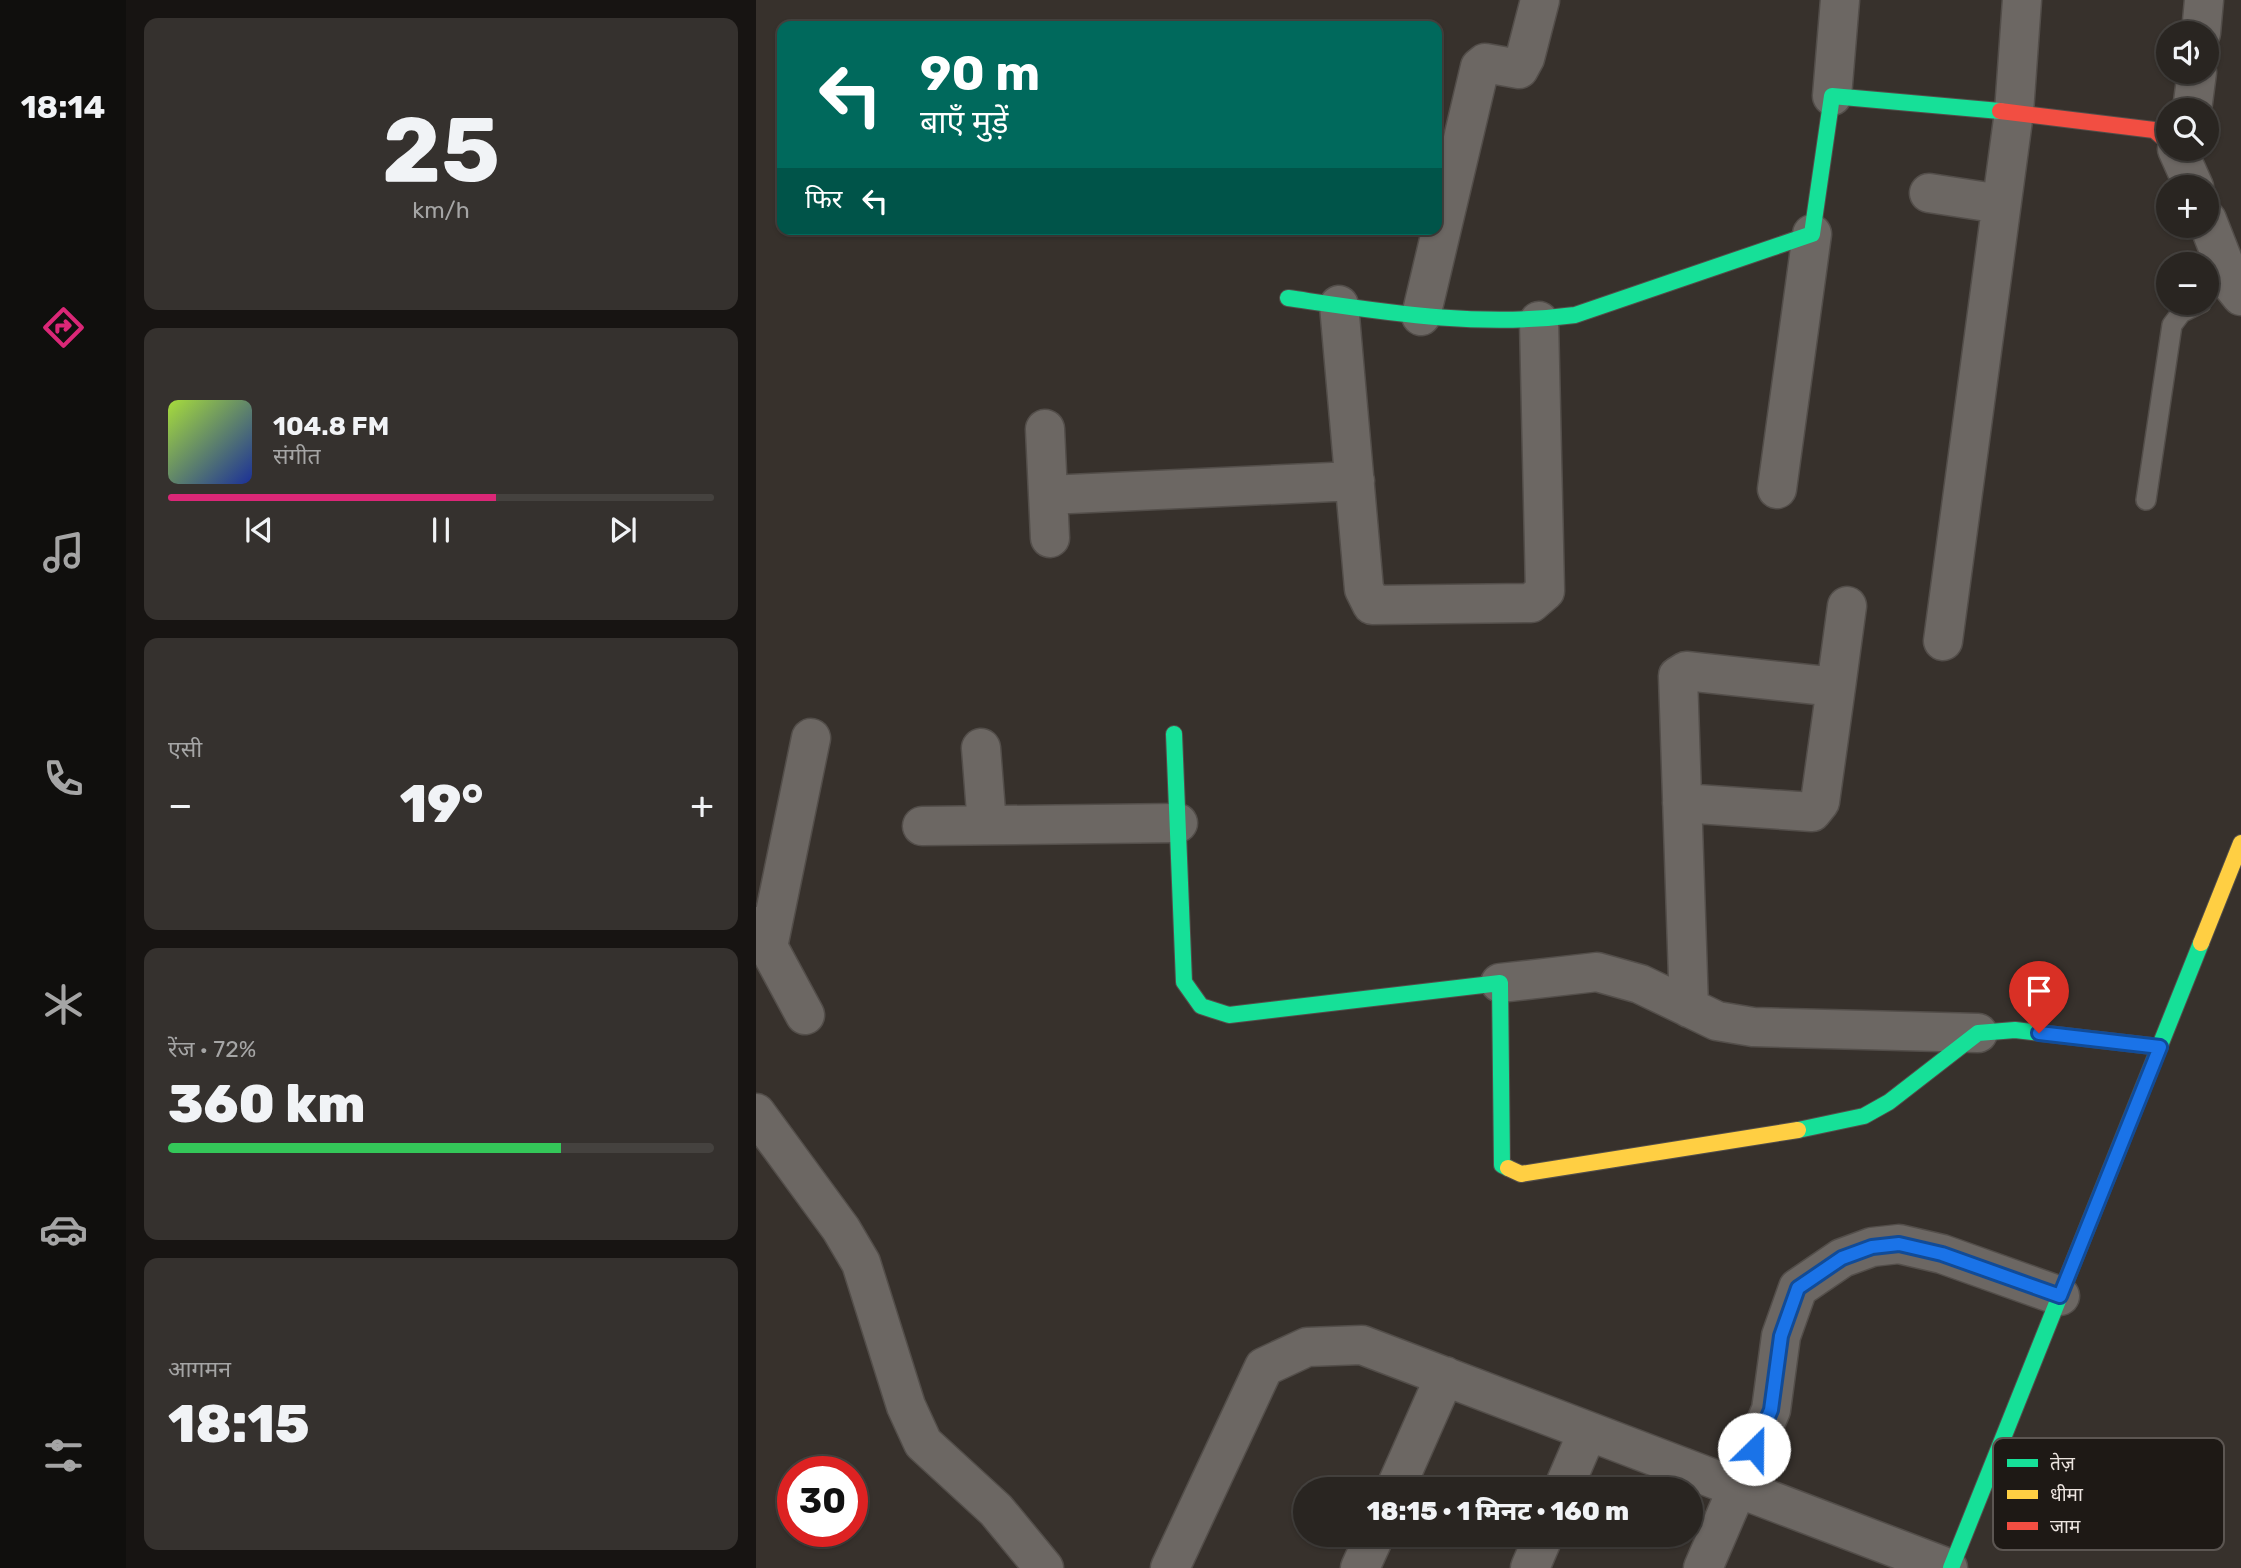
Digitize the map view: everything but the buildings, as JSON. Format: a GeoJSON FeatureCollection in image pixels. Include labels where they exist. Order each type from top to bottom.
{"type":"FeatureCollection","features":[{"type":"Feature","properties":{"kind":"street"},"geometry":{"type":"LineString","coordinates":[[1442,227],[1480,67],[1485,63],[1519,69],[1525,58],[1540,0]]}},
{"type":"Feature","properties":{"kind":"street"},"geometry":{"type":"LineString","coordinates":[[1777,489],[1832,96],[1840,0]]}},
{"type":"Feature","properties":{"kind":"street"},"geometry":{"type":"LineString","coordinates":[[1943,641],[2014,112],[2022,0]]}},
{"type":"Feature","properties":{"kind":"street"},"geometry":{"type":"LineString","coordinates":[[2202,21],[2204,0]]}},
{"type":"Feature","properties":{"kind":"street"},"geometry":{"type":"LineString","coordinates":[[1832,96],[2014,112],[2156,132]]}},
{"type":"Feature","properties":{"kind":"street"},"geometry":{"type":"LineString","coordinates":[[1929,193],[2001,204]]}},
{"type":"Feature","properties":{"kind":"street"},"geometry":{"type":"LineString","coordinates":[[1288,298],[1421,316],[1539,321],[1575,315],[1812,234]]}},
{"type":"Feature","properties":{"kind":"street"},"geometry":{"type":"LineString","coordinates":[[1421,316],[1440,235]]}},
{"type":"Feature","properties":{"kind":"street"},"geometry":{"type":"LineString","coordinates":[[2210,238],[2221,296]]}},
{"type":"Feature","properties":{"kind":"street"},"geometry":{"type":"LineString","coordinates":[[1339,305],[1364,589],[1372,605],[1531,603],[1545,591],[1539,321]]}},
{"type":"Feature","properties":{"kind":"street"},"geometry":{"type":"LineString","coordinates":[[1045,429],[1050,538]]}},
{"type":"Feature","properties":{"kind":"street"},"geometry":{"type":"LineString","coordinates":[[1048,495],[1355,481]]}},
{"type":"Feature","properties":{"kind":"street"},"geometry":{"type":"LineString","coordinates":[[1682,803],[1812,811],[1819,802],[1847,606]]}},
{"type":"Feature","properties":{"kind":"street"},"geometry":{"type":"LineString","coordinates":[[1689,1008],[1678,676],[1686,671],[1836,687]]}},
{"type":"Feature","properties":{"kind":"street"},"geometry":{"type":"LineString","coordinates":[[1174,734],[1184,982],[1201,1006],[1229,1015],[1597,972],[1640,984],[1717,1021],[1752,1027],[1978,1033],[2015,1030],[2160,1047]]}},
{"type":"Feature","properties":{"kind":"street"},"geometry":{"type":"LineString","coordinates":[[805,1015],[762,936],[811,738]]}},
{"type":"Feature","properties":{"kind":"street"},"geometry":{"type":"LineString","coordinates":[[981,748],[987,825]]}},
{"type":"Feature","properties":{"kind":"street"},"geometry":{"type":"LineString","coordinates":[[922,826],[1178,823]]}},
{"type":"Feature","properties":{"kind":"street"},"geometry":{"type":"LineString","coordinates":[[2002,1438],[2241,842]]}},
{"type":"Feature","properties":{"kind":"street"},"geometry":{"type":"LineString","coordinates":[[1500,983],[1502,1166],[1521,1174],[1823,1126],[1864,1116],[1889,1102],[1978,1033]]}},
{"type":"Feature","properties":{"kind":"street"},"geometry":{"type":"LineString","coordinates":[[756,1113],[841,1229],[861,1263],[906,1406],[923,1443],[996,1510],[1044,1568]]}},
{"type":"Feature","properties":{"kind":"street"},"geometry":{"type":"LineString","coordinates":[[1703,1568],[1771,1410],[1781,1336],[1798,1288],[1842,1258],[1872,1247],[1899,1244],[1942,1254],[2060,1296]]}},
{"type":"Feature","properties":{"kind":"street"},"geometry":{"type":"LineString","coordinates":[[1170,1568],[1264,1367],[1307,1347],[1362,1345],[1949,1568],[1993,1460]]}},
{"type":"Feature","properties":{"kind":"street"},"geometry":{"type":"LineString","coordinates":[[1400,1477],[1445,1377]]}},
{"type":"Feature","properties":{"kind":"street"},"geometry":{"type":"LineString","coordinates":[[1568,1477],[1588,1431]]}},
{"type":"Feature","properties":{"kind":"street"},"geometry":{"type":"LineString","coordinates":[[1360,1568],[1370,1547]]}},
{"type":"Feature","properties":{"kind":"street"},"geometry":{"type":"LineString","coordinates":[[1530,1568],[1539,1547]]}},
{"type":"Feature","properties":{"kind":"lane"},"geometry":{"type":"LineString","coordinates":[[2146,500],[2172,325],[2181,313],[2221,296]]}},
{"type":"Feature","properties":{"kind":"traffic: fast"},"geometry":{"type":"LineString","coordinates":[[1288,298],[1431,317],[1503,320],[1575,315],[1812,234],[1832,96],[2000,111]]}},
{"type":"Feature","properties":{"kind":"traffic: fast"},"geometry":{"type":"LineString","coordinates":[[1174,734],[1184,982],[1201,1006],[1229,1015],[1500,983],[1502,1165],[1508,1168]]}},
{"type":"Feature","properties":{"kind":"traffic: fast"},"geometry":{"type":"LineString","coordinates":[[2003,1438],[2201,943]]}},
{"type":"Feature","properties":{"kind":"traffic: fast"},"geometry":{"type":"LineString","coordinates":[[1798,1130],[1864,1116],[1889,1102],[1978,1033],[2015,1030],[2160,1047]]}},
{"type":"Feature","properties":{"kind":"traffic: fast"},"geometry":{"type":"LineString","coordinates":[[1951,1568],[1993,1463]]}},
{"type":"Feature","properties":{"kind":"traffic: slow"},"geometry":{"type":"LineString","coordinates":[[2201,943],[2241,843]]}},
{"type":"Feature","properties":{"kind":"traffic: slow"},"geometry":{"type":"LineString","coordinates":[[1508,1168],[1521,1174],[1798,1130]]}},
{"type":"Feature","properties":{"kind":"traffic: jam"},"geometry":{"type":"LineString","coordinates":[[2000,111],[2156,132]]}},
{"type":"Feature","properties":{"kind":"route"},"geometry":{"type":"LineString","coordinates":[[1754,1449],[1771,1410],[1778,1376],[1781,1336],[1798,1288],[1842,1258],[1872,1247],[1899,1244],[1942,1254],[2060,1296],[2160,1047],[2039,1033]]}}]}
